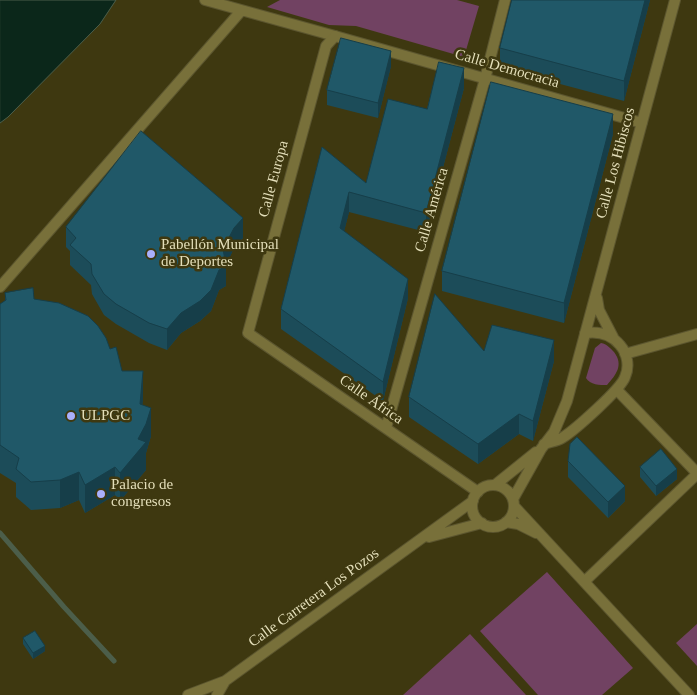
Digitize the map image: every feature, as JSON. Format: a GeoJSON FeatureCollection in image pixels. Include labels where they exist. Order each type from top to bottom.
{"type":"FeatureCollection","features":[{"type":"Feature","properties":{"kind":"street","name":"Calle Democracia"},"geometry":{"type":"LineString","coordinates":[[205,0],[642,123]]}},
{"type":"Feature","properties":{"kind":"street","name":"Calle América"},"geometry":{"type":"LineString","coordinates":[[386,428],[505,0]]}},
{"type":"Feature","properties":{"kind":"street","name":"Calle Los Hibiscos"},"geometry":{"type":"LineString","coordinates":[[543,447],[554,432],[567,401],[676,0]]}},
{"type":"Feature","properties":{"kind":"street"},"geometry":{"type":"LineString","coordinates":[[0,287],[241,10]]}},
{"type":"Feature","properties":{"kind":"street","name":"Calle Europa"},"geometry":{"type":"LineString","coordinates":[[248,333],[326,46],[335,36]]}},
{"type":"Feature","properties":{"kind":"street"},"geometry":{"type":"LineString","coordinates":[[543,447],[514,502],[511,518],[494,526],[482,523],[474,514],[475,496],[483,488],[495,485],[543,447],[562,438],[617,390],[626,376],[628,366],[626,354],[613,338],[599,310],[596,294]]}},
{"type":"Feature","properties":{"kind":"street","name":"Calle África"},"geometry":{"type":"LineString","coordinates":[[248,333],[386,428],[475,496]]}},
{"type":"Feature","properties":{"kind":"street"},"geometry":{"type":"LineString","coordinates":[[585,333],[604,334],[613,338]]}},
{"type":"Feature","properties":{"kind":"street"},"geometry":{"type":"LineString","coordinates":[[626,354],[697,334]]}},
{"type":"Feature","properties":{"kind":"street"},"geometry":{"type":"LineString","coordinates":[[585,581],[697,473],[617,390]]}},
{"type":"Feature","properties":{"kind":"street"},"geometry":{"type":"LineString","coordinates":[[495,485],[506,489],[514,502],[545,538],[689,695]]}},
{"type":"Feature","properties":{"kind":"street","name":"Calle Carretera Los Pozos"},"geometry":{"type":"LineString","coordinates":[[188,695],[225,681],[421,539],[475,496]]}},
{"type":"Feature","properties":{"kind":"street"},"geometry":{"type":"LineString","coordinates":[[506,522],[526,527],[545,538]]}},
{"type":"Feature","properties":{"kind":"street","name":"Calle Carretera Los Pozos"},"geometry":{"type":"LineString","coordinates":[[421,539],[482,523]]}},
{"type":"Feature","properties":{"kind":"street","name":"Calle Carretera Los Pozos"},"geometry":{"type":"LineString","coordinates":[[216,695],[225,681]]}},
{"type":"Feature","properties":{"kind":"shaded area"},"geometry":{"type":"Polygon","coordinates":[[[0,0],[116,0],[100,24],[0,123],[0,0]]]}},
{"type":"Feature","properties":{"kind":"shaded area"},"geometry":{"type":"Polygon","coordinates":[[[280,0],[457,0],[479,6],[464,57],[356,26],[329,25],[267,7],[280,0]]]}},
{"type":"Feature","properties":{"kind":"shaded area"},"geometry":{"type":"Polygon","coordinates":[[[601,343],[607,345],[614,352],[619,366],[616,374],[607,385],[598,385],[586,378],[595,348],[601,343]]]}},
{"type":"Feature","properties":{"kind":"shaded area"},"geometry":{"type":"Polygon","coordinates":[[[547,572],[633,668],[602,695],[538,695],[480,631],[547,572]]]}},
{"type":"Feature","properties":{"kind":"shaded area"},"geometry":{"type":"Polygon","coordinates":[[[697,624],[697,666],[676,643],[697,624]]]}},
{"type":"Feature","properties":{"kind":"shaded area"},"geometry":{"type":"Polygon","coordinates":[[[470,634],[526,695],[403,695],[470,634]]]}},
{"type":"Feature","properties":{"kind":"building"},"geometry":{"type":"Polygon","coordinates":[[[512,0],[645,0],[624,81],[500,48],[512,0]]]}},
{"type":"Feature","properties":{"kind":"building"},"geometry":{"type":"Polygon","coordinates":[[[341,38],[391,51],[378,103],[327,90],[341,38]]]}},
{"type":"Feature","properties":{"kind":"building"},"geometry":{"type":"Polygon","coordinates":[[[439,62],[464,68],[426,213],[349,192],[340,228],[408,279],[383,382],[281,309],[322,147],[366,183],[388,99],[427,109],[439,62]]]}},
{"type":"Feature","properties":{"kind":"building"},"geometry":{"type":"Polygon","coordinates":[[[491,82],[613,114],[564,303],[442,271],[491,82]]]}},
{"type":"Feature","properties":{"kind":"building","name":"Pabellón Municipal de Deportes"},"geometry":{"type":"Polygon","coordinates":[[[141,131],[243,218],[234,228],[223,249],[226,266],[219,270],[211,290],[200,301],[181,313],[167,329],[149,323],[116,304],[104,294],[92,274],[91,264],[70,245],[76,238],[66,227],[141,131]]]}},
{"type":"Feature","properties":{"kind":"building","name":"ULPGC"},"geometry":{"type":"Polygon","coordinates":[[[33,288],[34,299],[59,303],[88,316],[106,338],[110,349],[116,347],[122,371],[143,371],[140,404],[151,408],[146,424],[138,439],[146,442],[120,473],[115,467],[85,485],[79,472],[60,480],[31,482],[16,469],[19,458],[0,445],[0,304],[6,300],[5,293],[33,288]]]}},
{"type":"Feature","properties":{"kind":"building"},"geometry":{"type":"Polygon","coordinates":[[[435,294],[484,351],[492,325],[554,340],[533,421],[519,414],[478,444],[409,397],[435,294]]]}},
{"type":"Feature","properties":{"kind":"building"},"geometry":{"type":"Polygon","coordinates":[[[577,437],[625,486],[608,502],[568,461],[570,444],[577,437]]]}},
{"type":"Feature","properties":{"kind":"building"},"geometry":{"type":"Polygon","coordinates":[[[661,449],[677,469],[656,486],[640,467],[661,449]]]}},
{"type":"Feature","properties":{"kind":"building"},"geometry":{"type":"Polygon","coordinates":[[[35,631],[45,646],[33,653],[23,638],[35,631]]]}},
{"type":"Feature","properties":{"kind":"waterway"},"geometry":{"type":"LineString","coordinates":[[0,533],[114,661]]}},
{"type":"Feature","properties":{"kind":"place","name":"Pabellón Municipal de Deportes"},"geometry":{"type":"Point","coordinates":[151,254]}},
{"type":"Feature","properties":{"kind":"place","name":"ULPGC"},"geometry":{"type":"Point","coordinates":[71,416]}},
{"type":"Feature","properties":{"kind":"place","name":"Palacio de congresos"},"geometry":{"type":"Point","coordinates":[101,494]}}]}
